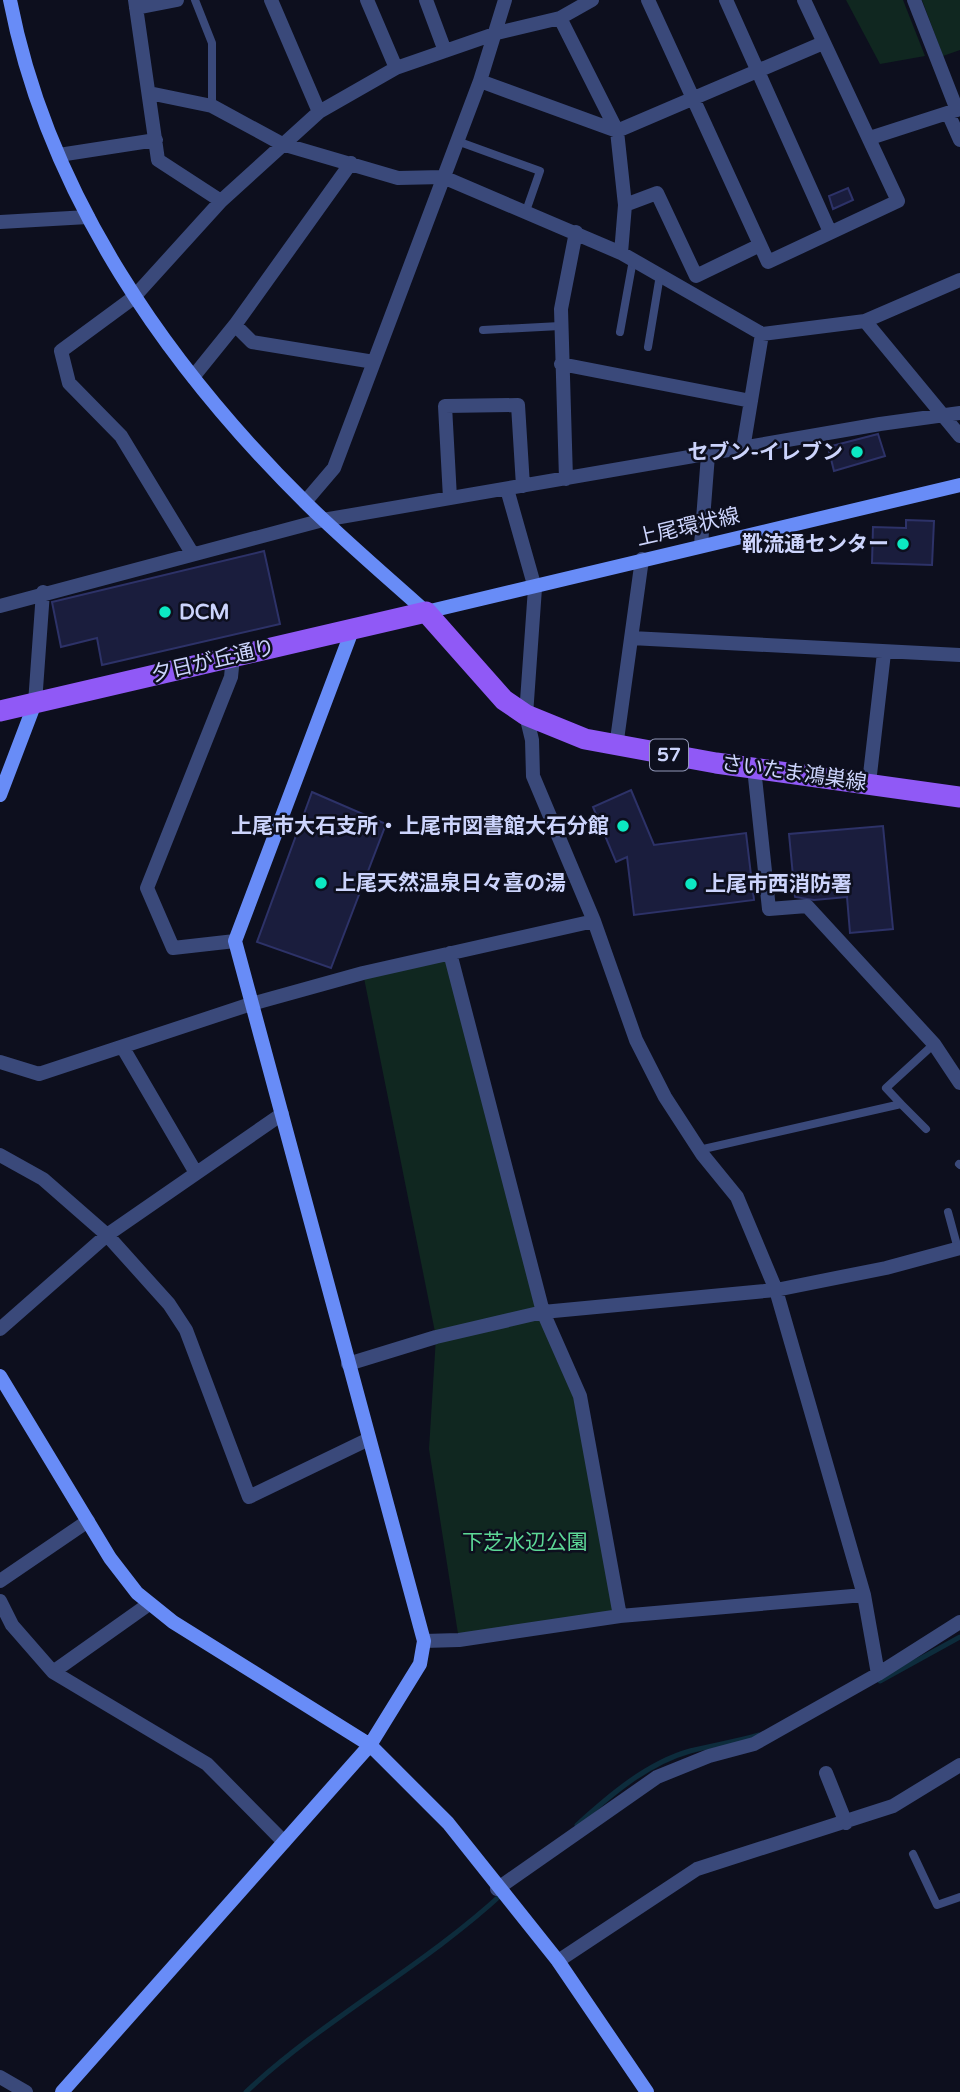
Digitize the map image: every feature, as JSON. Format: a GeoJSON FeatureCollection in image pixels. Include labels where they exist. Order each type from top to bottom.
{"type":"FeatureCollection","features":[{"type":"Feature","properties":{"kind":"main road","name":"夕日が丘通り"},"geometry":{"type":"LineString","coordinates":[[0,711],[426,612]]}},
{"type":"Feature","properties":{"kind":"main road","name":"さいたま鴻巣線"},"geometry":{"type":"LineString","coordinates":[[426,612],[504,700],[526,715],[585,739],[616,747],[960,797]]}},
{"type":"Feature","properties":{"kind":"street"},"geometry":{"type":"LineString","coordinates":[[10,0],[36,98],[59,156],[88,217],[133,298],[192,377],[305,502],[426,612]]}},
{"type":"Feature","properties":{"kind":"street"},"geometry":{"type":"LineString","coordinates":[[177,0],[136,4],[158,160],[220,201]]}},
{"type":"Feature","properties":{"kind":"street"},"geometry":{"type":"LineString","coordinates":[[271,0],[319,112]]}},
{"type":"Feature","properties":{"kind":"street"},"geometry":{"type":"LineString","coordinates":[[367,0],[397,68]]}},
{"type":"Feature","properties":{"kind":"street"},"geometry":{"type":"LineString","coordinates":[[426,0],[445,51]]}},
{"type":"Feature","properties":{"kind":"street"},"geometry":{"type":"LineString","coordinates":[[305,502],[334,468],[480,81],[505,0]]}},
{"type":"Feature","properties":{"kind":"street"},"geometry":{"type":"LineString","coordinates":[[192,553],[121,436],[69,383],[61,351],[133,298],[220,201],[319,112],[397,68],[497,33],[560,18],[592,0]]}},
{"type":"Feature","properties":{"kind":"street"},"geometry":{"type":"LineString","coordinates":[[648,0],[768,262],[898,201],[804,0]]}},
{"type":"Feature","properties":{"kind":"street"},"geometry":{"type":"LineString","coordinates":[[726,0],[830,232]]}},
{"type":"Feature","properties":{"kind":"street"},"geometry":{"type":"LineString","coordinates":[[914,0],[955,111],[960,140]]}},
{"type":"Feature","properties":{"kind":"street"},"geometry":{"type":"LineString","coordinates":[[560,18],[617,131],[627,256]]}},
{"type":"Feature","properties":{"kind":"street"},"geometry":{"type":"LineString","coordinates":[[480,81],[617,131],[823,43]]}},
{"type":"Feature","properties":{"kind":"street"},"geometry":{"type":"LineString","coordinates":[[149,93],[212,106],[282,144],[398,178],[443,177],[627,256],[762,334],[865,321],[960,280]]}},
{"type":"Feature","properties":{"kind":"street"},"geometry":{"type":"LineString","coordinates":[[870,138],[955,111]]}},
{"type":"Feature","properties":{"kind":"street"},"geometry":{"type":"LineString","coordinates":[[59,156],[156,140]]}},
{"type":"Feature","properties":{"kind":"street"},"geometry":{"type":"LineString","coordinates":[[192,377],[235,325],[351,163]]}},
{"type":"Feature","properties":{"kind":"street"},"geometry":{"type":"LineString","coordinates":[[625,205],[657,193],[696,276],[760,245]]}},
{"type":"Feature","properties":{"kind":"street"},"geometry":{"type":"LineString","coordinates":[[0,222],[88,217]]}},
{"type":"Feature","properties":{"kind":"street"},"geometry":{"type":"LineString","coordinates":[[566,478],[560,326],[576,232]]}},
{"type":"Feature","properties":{"kind":"street"},"geometry":{"type":"LineString","coordinates":[[865,321],[953,415],[960,436]]}},
{"type":"Feature","properties":{"kind":"street"},"geometry":{"type":"LineString","coordinates":[[235,325],[252,342],[374,362]]}},
{"type":"Feature","properties":{"kind":"street"},"geometry":{"type":"LineString","coordinates":[[743,449],[762,334]]}},
{"type":"Feature","properties":{"kind":"street"},"geometry":{"type":"LineString","coordinates":[[561,364],[751,401]]}},
{"type":"Feature","properties":{"kind":"street"},"geometry":{"type":"LineString","coordinates":[[450,498],[445,406],[518,405],[523,486]]}},
{"type":"Feature","properties":{"kind":"street"},"geometry":{"type":"LineString","coordinates":[[0,606],[43,592],[323,520],[880,424],[953,415]]}},
{"type":"Feature","properties":{"kind":"street"},"geometry":{"type":"LineString","coordinates":[[701,545],[708,455]]}},
{"type":"Feature","properties":{"kind":"street","name":"上尾環状線"},"geometry":{"type":"LineString","coordinates":[[426,612],[960,485]]}},
{"type":"Feature","properties":{"kind":"street"},"geometry":{"type":"LineString","coordinates":[[507,489],[535,588],[526,715],[532,740],[533,776],[594,921],[636,1040],[665,1097],[699,1150],[737,1197],[776,1290],[864,1595],[878,1674]]}},
{"type":"Feature","properties":{"kind":"street"},"geometry":{"type":"LineString","coordinates":[[616,747],[642,559]]}},
{"type":"Feature","properties":{"kind":"street"},"geometry":{"type":"LineString","coordinates":[[0,796],[35,703],[43,592]]}},
{"type":"Feature","properties":{"kind":"street"},"geometry":{"type":"LineString","coordinates":[[62,2092],[370,1745],[420,1664],[424,1641],[235,941],[353,628]]}},
{"type":"Feature","properties":{"kind":"street"},"geometry":{"type":"LineString","coordinates":[[631,638],[960,655]]}},
{"type":"Feature","properties":{"kind":"street"},"geometry":{"type":"LineString","coordinates":[[869,783],[884,653]]}},
{"type":"Feature","properties":{"kind":"street"},"geometry":{"type":"LineString","coordinates":[[233,657],[230,677],[147,888],[173,948],[235,941]]}},
{"type":"Feature","properties":{"kind":"street"},"geometry":{"type":"LineString","coordinates":[[754,768],[769,909],[807,906],[934,1044],[960,1083]]}},
{"type":"Feature","properties":{"kind":"street"},"geometry":{"type":"LineString","coordinates":[[0,1062],[39,1074],[251,1003],[450,953],[594,921]]}},
{"type":"Feature","properties":{"kind":"street"},"geometry":{"type":"LineString","coordinates":[[450,953],[542,1312],[580,1396],[620,1616]]}},
{"type":"Feature","properties":{"kind":"street"},"geometry":{"type":"LineString","coordinates":[[123,1048],[196,1173]]}},
{"type":"Feature","properties":{"kind":"street"},"geometry":{"type":"LineString","coordinates":[[0,1329],[107,1235],[282,1114]]}},
{"type":"Feature","properties":{"kind":"street"},"geometry":{"type":"LineString","coordinates":[[0,1155],[43,1179],[107,1235],[169,1304],[186,1330],[249,1497],[369,1439]]}},
{"type":"Feature","properties":{"kind":"street"},"geometry":{"type":"LineString","coordinates":[[348,1364],[436,1338],[542,1312],[776,1290],[886,1268],[959,1249]]}},
{"type":"Feature","properties":{"kind":"street"},"geometry":{"type":"LineString","coordinates":[[0,1376],[121,1574],[149,1604],[370,1745],[448,1823],[558,1961],[647,2092]]}},
{"type":"Feature","properties":{"kind":"street"},"geometry":{"type":"LineString","coordinates":[[0,1581],[88,1521]]}},
{"type":"Feature","properties":{"kind":"street"},"geometry":{"type":"LineString","coordinates":[[424,1641],[459,1640],[620,1616],[864,1595]]}},
{"type":"Feature","properties":{"kind":"street"},"geometry":{"type":"LineString","coordinates":[[0,1601],[12,1625],[53,1672],[207,1764],[284,1842]]}},
{"type":"Feature","properties":{"kind":"street"},"geometry":{"type":"LineString","coordinates":[[53,1672],[149,1604]]}},
{"type":"Feature","properties":{"kind":"street"},"geometry":{"type":"LineString","coordinates":[[498,1889],[657,1777],[709,1756],[754,1744],[878,1674],[960,1622]]}},
{"type":"Feature","properties":{"kind":"street"},"geometry":{"type":"LineString","coordinates":[[558,1961],[697,1869],[893,1806],[960,1765]]}},
{"type":"Feature","properties":{"kind":"street"},"geometry":{"type":"LineString","coordinates":[[826,1773],[846,1823]]}},
{"type":"Feature","properties":{"kind":"street"},"geometry":{"type":"LineString","coordinates":[[0,2077],[26,2092]]}},
{"type":"Feature","properties":{"kind":"lane"},"geometry":{"type":"LineString","coordinates":[[195,0],[212,43],[212,106]]}},
{"type":"Feature","properties":{"kind":"lane"},"geometry":{"type":"LineString","coordinates":[[457,141],[540,171],[526,211]]}},
{"type":"Feature","properties":{"kind":"lane"},"geometry":{"type":"LineString","coordinates":[[620,332],[627,256]]}},
{"type":"Feature","properties":{"kind":"lane"},"geometry":{"type":"LineString","coordinates":[[648,347],[660,275]]}},
{"type":"Feature","properties":{"kind":"lane"},"geometry":{"type":"LineString","coordinates":[[483,330],[560,326]]}},
{"type":"Feature","properties":{"kind":"lane"},"geometry":{"type":"LineString","coordinates":[[926,1129],[886,1088],[934,1044]]}},
{"type":"Feature","properties":{"kind":"lane"},"geometry":{"type":"LineString","coordinates":[[699,1150],[901,1104]]}},
{"type":"Feature","properties":{"kind":"lane"},"geometry":{"type":"LineString","coordinates":[[948,1212],[959,1249]]}},
{"type":"Feature","properties":{"kind":"lane"},"geometry":{"type":"LineString","coordinates":[[914,1854],[937,1905],[960,1897]]}},
{"type":"Feature","properties":{"kind":"green space"},"geometry":{"type":"Polygon","coordinates":[[[846,0],[903,0],[925,56],[880,64],[846,0]]]}},
{"type":"Feature","properties":{"kind":"green space"},"geometry":{"type":"Polygon","coordinates":[[[922,0],[960,0],[960,50],[943,56],[922,0]]]}},
{"type":"Feature","properties":{"kind":"green space","name":"下芝水辺公園"},"geometry":{"type":"Polygon","coordinates":[[[450,953],[543,1312],[580,1396],[620,1616],[459,1640],[429,1449],[436,1337],[363,973],[450,953]]]}},
{"type":"Feature","properties":{"kind":"building"},"geometry":{"type":"Polygon","coordinates":[[[848,188],[853,200],[833,209],[829,196],[848,188]]]}},
{"type":"Feature","properties":{"kind":"building","name":"セブン-イレブン"},"geometry":{"type":"Polygon","coordinates":[[[878,434],[885,456],[834,471],[828,447],[878,434]]]}},
{"type":"Feature","properties":{"kind":"building"},"geometry":{"type":"Polygon","coordinates":[[[906,520],[934,521],[932,565],[872,563],[873,527],[906,528],[906,520]]]}},
{"type":"Feature","properties":{"kind":"building","name":"DCM"},"geometry":{"type":"Polygon","coordinates":[[[264,551],[280,624],[102,665],[97,638],[61,647],[52,602],[264,551]]]}},
{"type":"Feature","properties":{"kind":"building","name":"上尾市西消防署"},"geometry":{"type":"Polygon","coordinates":[[[631,790],[654,845],[746,833],[754,900],[634,915],[627,857],[616,862],[593,807],[631,790]]]}},
{"type":"Feature","properties":{"kind":"building","name":"上尾天然温泉日々喜の湯"},"geometry":{"type":"Polygon","coordinates":[[[312,792],[386,824],[331,968],[257,942],[312,792]]]}},
{"type":"Feature","properties":{"kind":"building"},"geometry":{"type":"Polygon","coordinates":[[[883,826],[893,929],[850,933],[847,897],[814,900],[795,897],[789,834],[883,826]]]}},
{"type":"Feature","properties":{"kind":"waterway"},"geometry":{"type":"LineString","coordinates":[[880,1681],[960,1637]]}},
{"type":"Feature","properties":{"kind":"waterway"},"geometry":{"type":"LineString","coordinates":[[577,1825],[615,1792],[674,1756],[759,1735]]}},
{"type":"Feature","properties":{"kind":"waterway"},"geometry":{"type":"LineString","coordinates":[[246,2092],[308,2040],[440,1945],[503,1893]]}},
{"type":"Feature","properties":{"kind":"place","name":"セブン-イレブン"},"geometry":{"type":"Point","coordinates":[857,452]}},
{"type":"Feature","properties":{"kind":"place","name":"靴流通センター"},"geometry":{"type":"Point","coordinates":[903,544]}},
{"type":"Feature","properties":{"kind":"place","name":"DCM"},"geometry":{"type":"Point","coordinates":[165,612]}},
{"type":"Feature","properties":{"kind":"place","name":"上尾市大石支所・上尾市図書館大石分館"},"geometry":{"type":"Point","coordinates":[623,826]}},
{"type":"Feature","properties":{"kind":"place","name":"上尾天然温泉日々喜の湯"},"geometry":{"type":"Point","coordinates":[321,883]}},
{"type":"Feature","properties":{"kind":"place","name":"上尾市西消防署"},"geometry":{"type":"Point","coordinates":[691,884]}}]}
